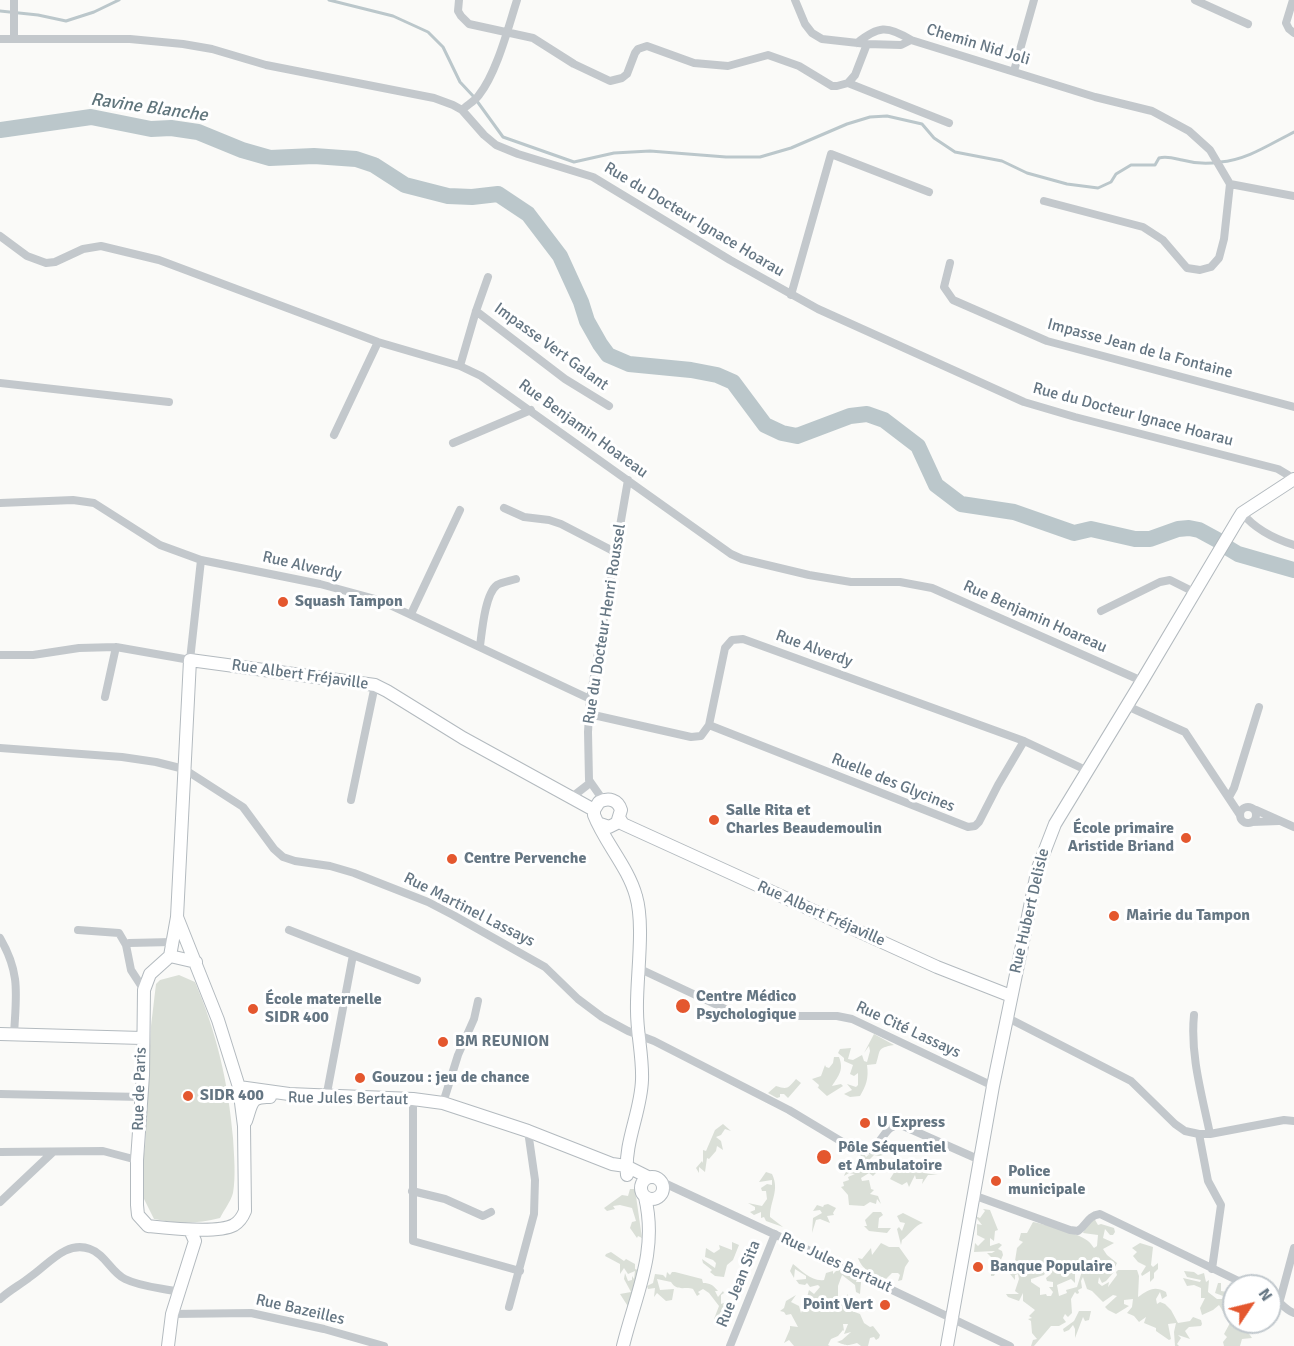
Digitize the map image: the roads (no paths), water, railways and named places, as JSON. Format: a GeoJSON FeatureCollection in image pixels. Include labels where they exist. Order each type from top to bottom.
{"type":"FeatureCollection","features":[{"type":"Feature","properties":{"kind":"street"},"geometry":{"type":"LineString","coordinates":[[459,0],[458,11],[464,21],[469,24],[533,38],[574,64],[610,81],[627,74],[635,52],[647,46],[694,63],[728,66],[768,55],[799,66],[831,86],[837,86],[848,83],[855,75],[867,44]]}},
{"type":"Feature","properties":{"kind":"street"},"geometry":{"type":"LineString","coordinates":[[462,110],[478,97],[497,61],[517,0]]}},
{"type":"Feature","properties":{"kind":"street","name":"Chemin Nid Joli"},"geometry":{"type":"LineString","coordinates":[[795,0],[805,24],[812,33],[822,39],[901,45],[911,40],[1095,97],[1152,111],[1189,130],[1210,150],[1230,184]]}},
{"type":"Feature","properties":{"kind":"street"},"geometry":{"type":"LineString","coordinates":[[1014,71],[1034,0]]}},
{"type":"Feature","properties":{"kind":"street"},"geometry":{"type":"LineString","coordinates":[[1194,0],[1248,24]]}},
{"type":"Feature","properties":{"kind":"street"},"geometry":{"type":"LineString","coordinates":[[1293,0],[1286,23],[1288,29],[1294,33]]}},
{"type":"Feature","properties":{"kind":"street"},"geometry":{"type":"LineString","coordinates":[[14,3],[14,39]]}},
{"type":"Feature","properties":{"kind":"street"},"geometry":{"type":"LineString","coordinates":[[857,43],[872,31],[884,29],[900,33],[911,40]]}},
{"type":"Feature","properties":{"kind":"street","name":"Rue du Docteur Ignace Hoarau"},"geometry":{"type":"LineString","coordinates":[[0,39],[130,39],[183,44],[212,49],[266,65],[434,98],[462,110],[489,140],[518,154],[593,177],[791,295],[1024,402],[1278,469],[1293,479]]}},
{"type":"Feature","properties":{"kind":"street"},"geometry":{"type":"LineString","coordinates":[[848,83],[949,123]]}},
{"type":"Feature","properties":{"kind":"street"},"geometry":{"type":"LineString","coordinates":[[791,295],[831,154],[929,192]]}},
{"type":"Feature","properties":{"kind":"street"},"geometry":{"type":"LineString","coordinates":[[1044,201],[1143,228],[1163,240],[1187,268],[1200,270],[1211,267],[1219,258],[1224,239],[1230,184],[1294,196]]}},
{"type":"Feature","properties":{"kind":"street","name":"Rue Benjamin Hoareau"},"geometry":{"type":"LineString","coordinates":[[0,236],[27,256],[46,263],[55,262],[83,249],[101,246],[159,260],[378,342],[460,366],[481,376],[531,410],[730,554],[809,575],[851,582],[900,582],[932,588],[1142,681]]}},
{"type":"Feature","properties":{"kind":"street","name":"Impasse Jean de la Fontaine"},"geometry":{"type":"LineString","coordinates":[[950,263],[944,287],[953,300],[1047,341],[1294,406]]}},
{"type":"Feature","properties":{"kind":"street"},"geometry":{"type":"LineString","coordinates":[[460,366],[488,277]]}},
{"type":"Feature","properties":{"kind":"street","name":"Impasse Vert Galant"},"geometry":{"type":"LineString","coordinates":[[476,310],[565,379],[609,406]]}},
{"type":"Feature","properties":{"kind":"street"},"geometry":{"type":"LineString","coordinates":[[334,435],[378,342]]}},
{"type":"Feature","properties":{"kind":"street"},"geometry":{"type":"LineString","coordinates":[[0,383],[169,402]]}},
{"type":"Feature","properties":{"kind":"street"},"geometry":{"type":"LineString","coordinates":[[453,443],[531,410]]}},
{"type":"Feature","properties":{"kind":"street","name":"Rue Hubert Delisle"},"geometry":{"type":"LineString","coordinates":[[947,1346],[1006,1017],[1045,844],[1239,517],[1293,479]]}},
{"type":"Feature","properties":{"kind":"street","name":"Rue du Docteur Henri Roussel"},"geometry":{"type":"LineString","coordinates":[[589,784],[590,699],[628,480]]}},
{"type":"Feature","properties":{"kind":"street","name":"Rue Alverdy"},"geometry":{"type":"LineString","coordinates":[[0,503],[73,500],[94,503],[160,545],[201,560],[320,584],[379,600],[590,699]]}},
{"type":"Feature","properties":{"kind":"street"},"geometry":{"type":"LineString","coordinates":[[504,508],[524,517],[561,524],[615,552]]}},
{"type":"Feature","properties":{"kind":"street"},"geometry":{"type":"LineString","coordinates":[[411,614],[460,510]]}},
{"type":"Feature","properties":{"kind":"street"},"geometry":{"type":"LineString","coordinates":[[1239,517],[1294,545]]}},
{"type":"Feature","properties":{"kind":"street"},"geometry":{"type":"LineString","coordinates":[[196,962],[170,956],[177,917],[190,660],[201,560]]}},
{"type":"Feature","properties":{"kind":"street"},"geometry":{"type":"LineString","coordinates":[[480,646],[489,598],[493,590],[498,584],[516,579]]}},
{"type":"Feature","properties":{"kind":"street"},"geometry":{"type":"LineString","coordinates":[[1101,611],[1160,582],[1170,580],[1194,592]]}},
{"type":"Feature","properties":{"kind":"street","name":"Rue Alverdy"},"geometry":{"type":"LineString","coordinates":[[709,725],[725,648],[732,640],[743,639],[1024,741],[1088,771]]}},
{"type":"Feature","properties":{"kind":"street"},"geometry":{"type":"LineString","coordinates":[[105,697],[116,647]]}},
{"type":"Feature","properties":{"kind":"street","name":"Rue Albert Fréjaville"},"geometry":{"type":"LineString","coordinates":[[0,655],[33,655],[79,648],[116,647],[190,660],[375,685],[464,738],[572,797],[598,804]]}},
{"type":"Feature","properties":{"kind":"street"},"geometry":{"type":"LineString","coordinates":[[351,800],[375,685]]}},
{"type":"Feature","properties":{"kind":"street"},"geometry":{"type":"LineString","coordinates":[[1127,706],[1185,732],[1244,822],[1279,821]]}},
{"type":"Feature","properties":{"kind":"street"},"geometry":{"type":"LineString","coordinates":[[1229,796],[1234,788],[1259,707]]}},
{"type":"Feature","properties":{"kind":"street"},"geometry":{"type":"LineString","coordinates":[[590,714],[696,738],[705,733],[709,725]]}},
{"type":"Feature","properties":{"kind":"street","name":"Ruelle des Glycines"},"geometry":{"type":"LineString","coordinates":[[709,725],[968,827],[975,826],[979,822],[1024,741]]}},
{"type":"Feature","properties":{"kind":"street","name":"Rue Martinel Lassays"},"geometry":{"type":"LineString","coordinates":[[0,748],[123,757],[184,769],[243,807],[274,849],[283,857],[354,873],[428,902],[545,967],[590,1009],[628,1031],[789,1110],[848,1146],[861,1151],[870,1150],[892,1127],[901,1125],[980,1160]]}},
{"type":"Feature","properties":{"kind":"street"},"geometry":{"type":"LineString","coordinates":[[572,797],[589,784],[598,804],[594,815],[611,824]]}},
{"type":"Feature","properties":{"kind":"street"},"geometry":{"type":"LineString","coordinates":[[598,804],[610,799],[617,802],[621,810],[611,824],[607,841],[629,878],[637,900],[639,923],[637,1012],[642,1070],[641,1090],[627,1170]]}},
{"type":"Feature","properties":{"kind":"street"},"geometry":{"type":"LineString","coordinates":[[1240,815],[1246,807],[1251,807],[1294,827]]}},
{"type":"Feature","properties":{"kind":"street"},"geometry":{"type":"LineString","coordinates":[[1252,822],[1256,818],[1256,810]]}},
{"type":"Feature","properties":{"kind":"street","name":"Rue Albert Fréjaville"},"geometry":{"type":"LineString","coordinates":[[611,824],[623,824],[937,967],[1011,996]]}},
{"type":"Feature","properties":{"kind":"street"},"geometry":{"type":"LineString","coordinates":[[168,1346],[172,1314],[192,1236],[234,1225],[245,1210],[244,1126],[239,1087],[218,1020],[177,917]]}},
{"type":"Feature","properties":{"kind":"street"},"geometry":{"type":"LineString","coordinates":[[78,930],[118,933],[126,945],[130,970],[144,990]]}},
{"type":"Feature","properties":{"kind":"street"},"geometry":{"type":"LineString","coordinates":[[289,930],[417,980]]}},
{"type":"Feature","properties":{"kind":"street"},"geometry":{"type":"LineString","coordinates":[[0,938],[11,957],[17,982],[14,1035]]}},
{"type":"Feature","properties":{"kind":"street"},"geometry":{"type":"LineString","coordinates":[[126,945],[129,943],[172,942]]}},
{"type":"Feature","properties":{"kind":"street"},"geometry":{"type":"LineString","coordinates":[[326,1097],[353,955]]}},
{"type":"Feature","properties":{"kind":"street","name":"Rue de Paris"},"geometry":{"type":"LineString","coordinates":[[170,956],[150,974],[144,990],[143,1075],[137,1160],[138,1215],[148,1226],[192,1236]]}},
{"type":"Feature","properties":{"kind":"street","name":"Rue Cité Lassays"},"geometry":{"type":"LineString","coordinates":[[638,968],[736,1014],[837,1016],[852,1019],[993,1086]]}},
{"type":"Feature","properties":{"kind":"street"},"geometry":{"type":"LineString","coordinates":[[440,1102],[471,1027],[478,1001]]}},
{"type":"Feature","properties":{"kind":"street"},"geometry":{"type":"LineString","coordinates":[[1194,1015],[1192,1036],[1194,1053],[1210,1134]]}},
{"type":"Feature","properties":{"kind":"street"},"geometry":{"type":"LineString","coordinates":[[1006,1017],[1131,1081],[1185,1131],[1210,1134],[1284,1120],[1294,1121]]}},
{"type":"Feature","properties":{"kind":"street"},"geometry":{"type":"LineString","coordinates":[[0,1034],[142,1038]]}},
{"type":"Feature","properties":{"kind":"street","name":"Rue Jules Bertaut"},"geometry":{"type":"LineString","coordinates":[[239,1087],[326,1097]]}},
{"type":"Feature","properties":{"kind":"street"},"geometry":{"type":"LineString","coordinates":[[0,1094],[141,1098]]}},
{"type":"Feature","properties":{"kind":"street","name":"Rue Jules Bertaut"},"geometry":{"type":"LineString","coordinates":[[244,1126],[253,1101],[259,1097],[326,1097],[440,1102],[528,1131],[627,1170],[647,1190],[656,1177],[662,1182],[1010,1346]]}},
{"type":"Feature","properties":{"kind":"street"},"geometry":{"type":"LineString","coordinates":[[413,1100],[413,1241],[520,1271]]}},
{"type":"Feature","properties":{"kind":"street"},"geometry":{"type":"LineString","coordinates":[[509,1307],[534,1214],[536,1196],[528,1131]]}},
{"type":"Feature","properties":{"kind":"street"},"geometry":{"type":"LineString","coordinates":[[1199,1134],[1208,1181],[1221,1205],[1212,1269]]}},
{"type":"Feature","properties":{"kind":"street"},"geometry":{"type":"LineString","coordinates":[[0,1152],[103,1151],[137,1160]]}},
{"type":"Feature","properties":{"kind":"street"},"geometry":{"type":"LineString","coordinates":[[0,1202],[53,1152]]}},
{"type":"Feature","properties":{"kind":"street"},"geometry":{"type":"LineString","coordinates":[[623,1346],[649,1248],[647,1190],[662,1193],[662,1182]]}},
{"type":"Feature","properties":{"kind":"street"},"geometry":{"type":"LineString","coordinates":[[412,1191],[445,1199],[483,1216],[491,1212]]}},
{"type":"Feature","properties":{"kind":"street"},"geometry":{"type":"LineString","coordinates":[[973,1195],[1070,1230],[1078,1231],[1093,1215],[1100,1214],[1223,1274]]}},
{"type":"Feature","properties":{"kind":"street","name":"Rue Jean Sita"},"geometry":{"type":"LineString","coordinates":[[730,1346],[775,1234]]}},
{"type":"Feature","properties":{"kind":"street"},"geometry":{"type":"LineString","coordinates":[[0,1299],[11,1288],[30,1278],[60,1253],[79,1248],[90,1249],[99,1254],[127,1280],[179,1293]]}},
{"type":"Feature","properties":{"kind":"street"},"geometry":{"type":"LineString","coordinates":[[1282,1293],[1294,1248]]}},
{"type":"Feature","properties":{"kind":"street"},"geometry":{"type":"LineString","coordinates":[[1282,1304],[1284,1309],[1294,1313]]}},
{"type":"Feature","properties":{"kind":"street","name":"Rue Bazeilles"},"geometry":{"type":"LineString","coordinates":[[172,1314],[251,1313],[324,1329],[384,1346]]}},
{"type":"Feature","properties":{"kind":"waterway"},"geometry":{"type":"LineString","coordinates":[[0,11],[66,21],[94,12],[119,0]]}},
{"type":"Feature","properties":{"kind":"waterway"},"geometry":{"type":"LineString","coordinates":[[329,0],[393,16],[428,32],[443,47],[460,82],[503,137],[574,162],[614,153],[650,151],[726,157],[760,157],[791,148],[847,124],[870,117],[887,116],[922,124],[934,138],[955,152],[1002,161],[1027,173],[1067,184],[1098,188],[1111,182],[1116,174],[1131,165],[1155,165],[1159,158],[1165,157],[1201,163],[1230,161],[1258,151],[1294,132]]}},
{"type":"Feature","properties":{"kind":"waterway","name":"Ravine Blanche"},"geometry":{"type":"LineString","coordinates":[[0,130],[91,117],[151,129],[171,128],[198,132],[242,150],[270,158],[314,156],[356,159],[374,165],[405,185],[448,196],[472,197],[498,194],[528,214],[560,256],[587,321],[608,355],[629,364],[691,370],[717,375],[733,382],[765,425],[782,433],[797,436],[850,416],[867,414],[884,420],[918,446],[936,485],[961,504],[1014,512],[1074,533],[1091,529],[1135,539],[1150,539],[1178,529],[1189,528],[1199,530],[1238,554],[1294,570]]}},
{"type":"Feature","properties":{"kind":"place","name":"Squash Tampon"},"geometry":{"type":"Point","coordinates":[283,602]}},
{"type":"Feature","properties":{"kind":"place","name":"Salle Rita et Charles Beaudemoulin"},"geometry":{"type":"Point","coordinates":[714,820]}},
{"type":"Feature","properties":{"kind":"place","name":"École primaire Aristide Briand"},"geometry":{"type":"Point","coordinates":[1186,838]}},
{"type":"Feature","properties":{"kind":"place","name":"Centre Pervenche"},"geometry":{"type":"Point","coordinates":[452,859]}},
{"type":"Feature","properties":{"kind":"place","name":"Mairie du Tampon"},"geometry":{"type":"Point","coordinates":[1114,916]}},
{"type":"Feature","properties":{"kind":"place","name":"Centre Médico Psychologique"},"geometry":{"type":"Point","coordinates":[683,1006]}},
{"type":"Feature","properties":{"kind":"place","name":"École maternelle SIDR 400"},"geometry":{"type":"Point","coordinates":[253,1009]}},
{"type":"Feature","properties":{"kind":"place","name":"BM REUNION"},"geometry":{"type":"Point","coordinates":[443,1042]}},
{"type":"Feature","properties":{"kind":"place","name":"Gouzou : jeu de chance"},"geometry":{"type":"Point","coordinates":[360,1078]}},
{"type":"Feature","properties":{"kind":"place","name":"SIDR 400"},"geometry":{"type":"Point","coordinates":[188,1096]}},
{"type":"Feature","properties":{"kind":"place","name":"U Express"},"geometry":{"type":"Point","coordinates":[865,1123]}},
{"type":"Feature","properties":{"kind":"place","name":"Pôle Séquentiel et Ambulatoire"},"geometry":{"type":"Point","coordinates":[824,1157]}},
{"type":"Feature","properties":{"kind":"place","name":"Police municipale"},"geometry":{"type":"Point","coordinates":[996,1181]}},
{"type":"Feature","properties":{"kind":"place","name":"Banque Populaire"},"geometry":{"type":"Point","coordinates":[978,1267]}},
{"type":"Feature","properties":{"kind":"place","name":"Point Vert"},"geometry":{"type":"Point","coordinates":[885,1305]}}]}
